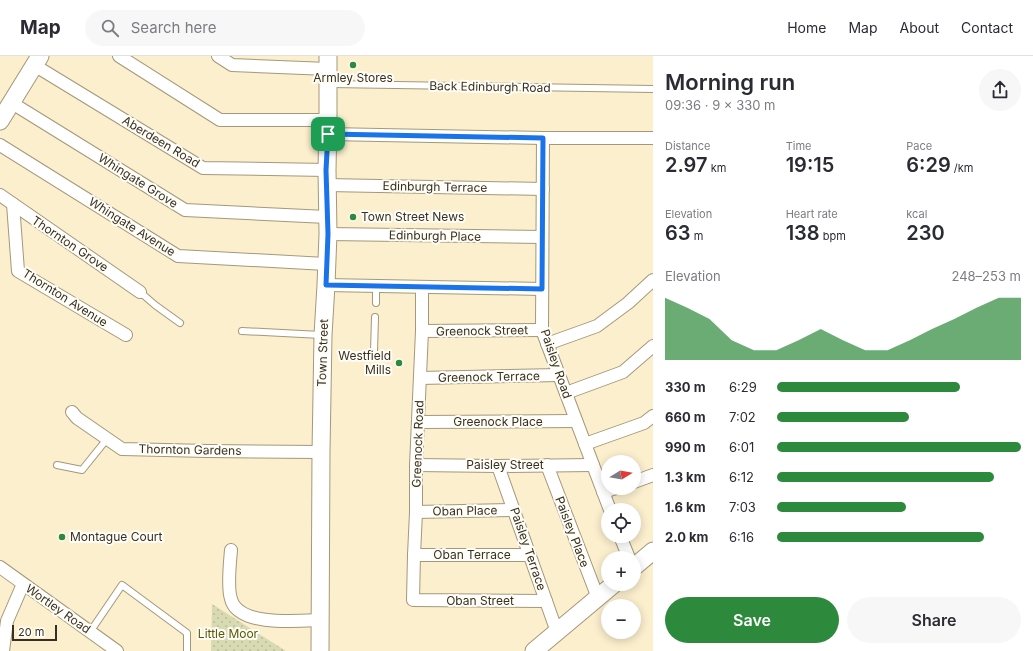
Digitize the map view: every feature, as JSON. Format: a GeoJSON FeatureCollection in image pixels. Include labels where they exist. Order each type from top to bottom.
{"type":"FeatureCollection","features":[{"type":"Feature","properties":{"kind":"street"},"geometry":{"type":"LineString","coordinates":[[119,56],[220,120],[543,138],[653,138]]}},
{"type":"Feature","properties":{"kind":"street"},"geometry":{"type":"LineString","coordinates":[[218,56],[232,65],[328,70]]}},
{"type":"Feature","properties":{"kind":"street"},"geometry":{"type":"LineString","coordinates":[[0,121],[37,60]]}},
{"type":"Feature","properties":{"kind":"street","name":"Aberdeen Road"},"geometry":{"type":"LineString","coordinates":[[37,60],[204,168],[327,178]]}},
{"type":"Feature","properties":{"kind":"street","name":"Town Street"},"geometry":{"type":"LineString","coordinates":[[320,651],[320,452],[323,335],[328,234],[328,70]]}},
{"type":"Feature","properties":{"kind":"street","name":"Whingate Grove"},"geometry":{"type":"LineString","coordinates":[[12,103],[185,210],[327,217]]}},
{"type":"Feature","properties":{"kind":"street","name":"Paisley Road"},"geometry":{"type":"LineString","coordinates":[[543,138],[542,330],[601,485]]}},
{"type":"Feature","properties":{"kind":"street","name":"Whingate Avenue"},"geometry":{"type":"LineString","coordinates":[[0,145],[178,256],[326,264]]}},
{"type":"Feature","properties":{"kind":"street","name":"Edinburgh Terrace"},"geometry":{"type":"LineString","coordinates":[[327,178],[542,189]]}},
{"type":"Feature","properties":{"kind":"street","name":"Thornton Grove"},"geometry":{"type":"LineString","coordinates":[[0,195],[140,292]]}},
{"type":"Feature","properties":{"kind":"street","name":"Thornton Avenue"},"geometry":{"type":"LineString","coordinates":[[13,204],[18,271],[126,335]]}},
{"type":"Feature","properties":{"kind":"street","name":"Edinburgh Place"},"geometry":{"type":"LineString","coordinates":[[328,234],[542,237]]}},
{"type":"Feature","properties":{"kind":"street"},"geometry":{"type":"LineString","coordinates":[[547,344],[597,326],[653,280]]}},
{"type":"Feature","properties":{"kind":"street"},"geometry":{"type":"LineString","coordinates":[[326,285],[542,289]]}},
{"type":"Feature","properties":{"kind":"street","name":"Greenock Road"},"geometry":{"type":"LineString","coordinates":[[413,600],[416,465],[422,332],[422,287]]}},
{"type":"Feature","properties":{"kind":"street","name":"Greenock Street"},"geometry":{"type":"LineString","coordinates":[[422,332],[542,330]]}},
{"type":"Feature","properties":{"kind":"street"},"geometry":{"type":"LineString","coordinates":[[566,393],[623,372],[653,346]]}},
{"type":"Feature","properties":{"kind":"street","name":"Greenock Terrace"},"geometry":{"type":"LineString","coordinates":[[420,378],[559,376]]}},
{"type":"Feature","properties":{"kind":"street","name":"Thornton Gardens"},"geometry":{"type":"LineString","coordinates":[[72,412],[76,418],[122,449],[320,452]]}},
{"type":"Feature","properties":{"kind":"street"},"geometry":{"type":"LineString","coordinates":[[585,444],[644,423],[653,416]]}},
{"type":"Feature","properties":{"kind":"street","name":"Greenock Place"},"geometry":{"type":"LineString","coordinates":[[418,422],[576,421]]}},
{"type":"Feature","properties":{"kind":"street","name":"Paisley Street"},"geometry":{"type":"LineString","coordinates":[[416,465],[593,465]]}},
{"type":"Feature","properties":{"kind":"street","name":"Paisley Place"},"geometry":{"type":"LineString","coordinates":[[546,465],[598,598]]}},
{"type":"Feature","properties":{"kind":"street","name":"Paisley Terrace"},"geometry":{"type":"LineString","coordinates":[[498,466],[557,632]]}},
{"type":"Feature","properties":{"kind":"street"},"geometry":{"type":"LineString","coordinates":[[641,479],[653,475]]}},
{"type":"Feature","properties":{"kind":"street","name":"Oban Place"},"geometry":{"type":"LineString","coordinates":[[416,512],[514,510]]}},
{"type":"Feature","properties":{"kind":"street"},"geometry":{"type":"LineString","coordinates":[[230,550],[231,599],[234,606],[244,614],[257,619],[275,621],[320,620]]}},
{"type":"Feature","properties":{"kind":"street"},"geometry":{"type":"LineString","coordinates":[[641,561],[653,551]]}},
{"type":"Feature","properties":{"kind":"street","name":"Oban Terrace"},"geometry":{"type":"LineString","coordinates":[[414,555],[530,555]]}},
{"type":"Feature","properties":{"kind":"street","name":"Wortley Road"},"geometry":{"type":"LineString","coordinates":[[1,568],[117,651]]}},
{"type":"Feature","properties":{"kind":"street"},"geometry":{"type":"LineString","coordinates":[[3,651],[7,621],[23,584]]}},
{"type":"Feature","properties":{"kind":"street"},"geometry":{"type":"LineString","coordinates":[[534,651],[606,591]]}},
{"type":"Feature","properties":{"kind":"street","name":"Oban Street"},"geometry":{"type":"LineString","coordinates":[[413,600],[546,601]]}},
{"type":"Feature","properties":{"kind":"lane","name":"Back Edinburgh Road"},"geometry":{"type":"LineString","coordinates":[[328,70],[653,89]]}},
{"type":"Feature","properties":{"kind":"lane"},"geometry":{"type":"LineString","coordinates":[[376,286],[376,303]]}},
{"type":"Feature","properties":{"kind":"lane"},"geometry":{"type":"LineString","coordinates":[[140,292],[180,323]]}},
{"type":"Feature","properties":{"kind":"lane"},"geometry":{"type":"LineString","coordinates":[[374,352],[375,317]]}},
{"type":"Feature","properties":{"kind":"lane"},"geometry":{"type":"LineString","coordinates":[[242,331],[323,335]]}},
{"type":"Feature","properties":{"kind":"lane"},"geometry":{"type":"LineString","coordinates":[[57,465],[82,470],[107,439]]}},
{"type":"Feature","properties":{"kind":"lane"},"geometry":{"type":"LineString","coordinates":[[90,632],[122,585],[188,633],[187,651]]}},
{"type":"Feature","properties":{"kind":"green space","name":"Little Moor"},"geometry":{"type":"Polygon","coordinates":[[[212,604],[286,651],[211,651],[212,604]]]}},
{"type":"Feature","properties":{"kind":"place","name":"Armley Stores"},"geometry":{"type":"Point","coordinates":[353,65]}},
{"type":"Feature","properties":{"kind":"place","name":"Town Street News"},"geometry":{"type":"Point","coordinates":[353,217]}},
{"type":"Feature","properties":{"kind":"place","name":"Westfield Mills"},"geometry":{"type":"Point","coordinates":[399,363]}},
{"type":"Feature","properties":{"kind":"place","name":"Montague Court"},"geometry":{"type":"Point","coordinates":[62,537]}},
{"type":"Feature","properties":{"kind":"route"},"geometry":{"type":"LineString","coordinates":[[328,134],[543,138],[542,289],[326,285],[328,234],[326,170],[328,134]]}}]}
